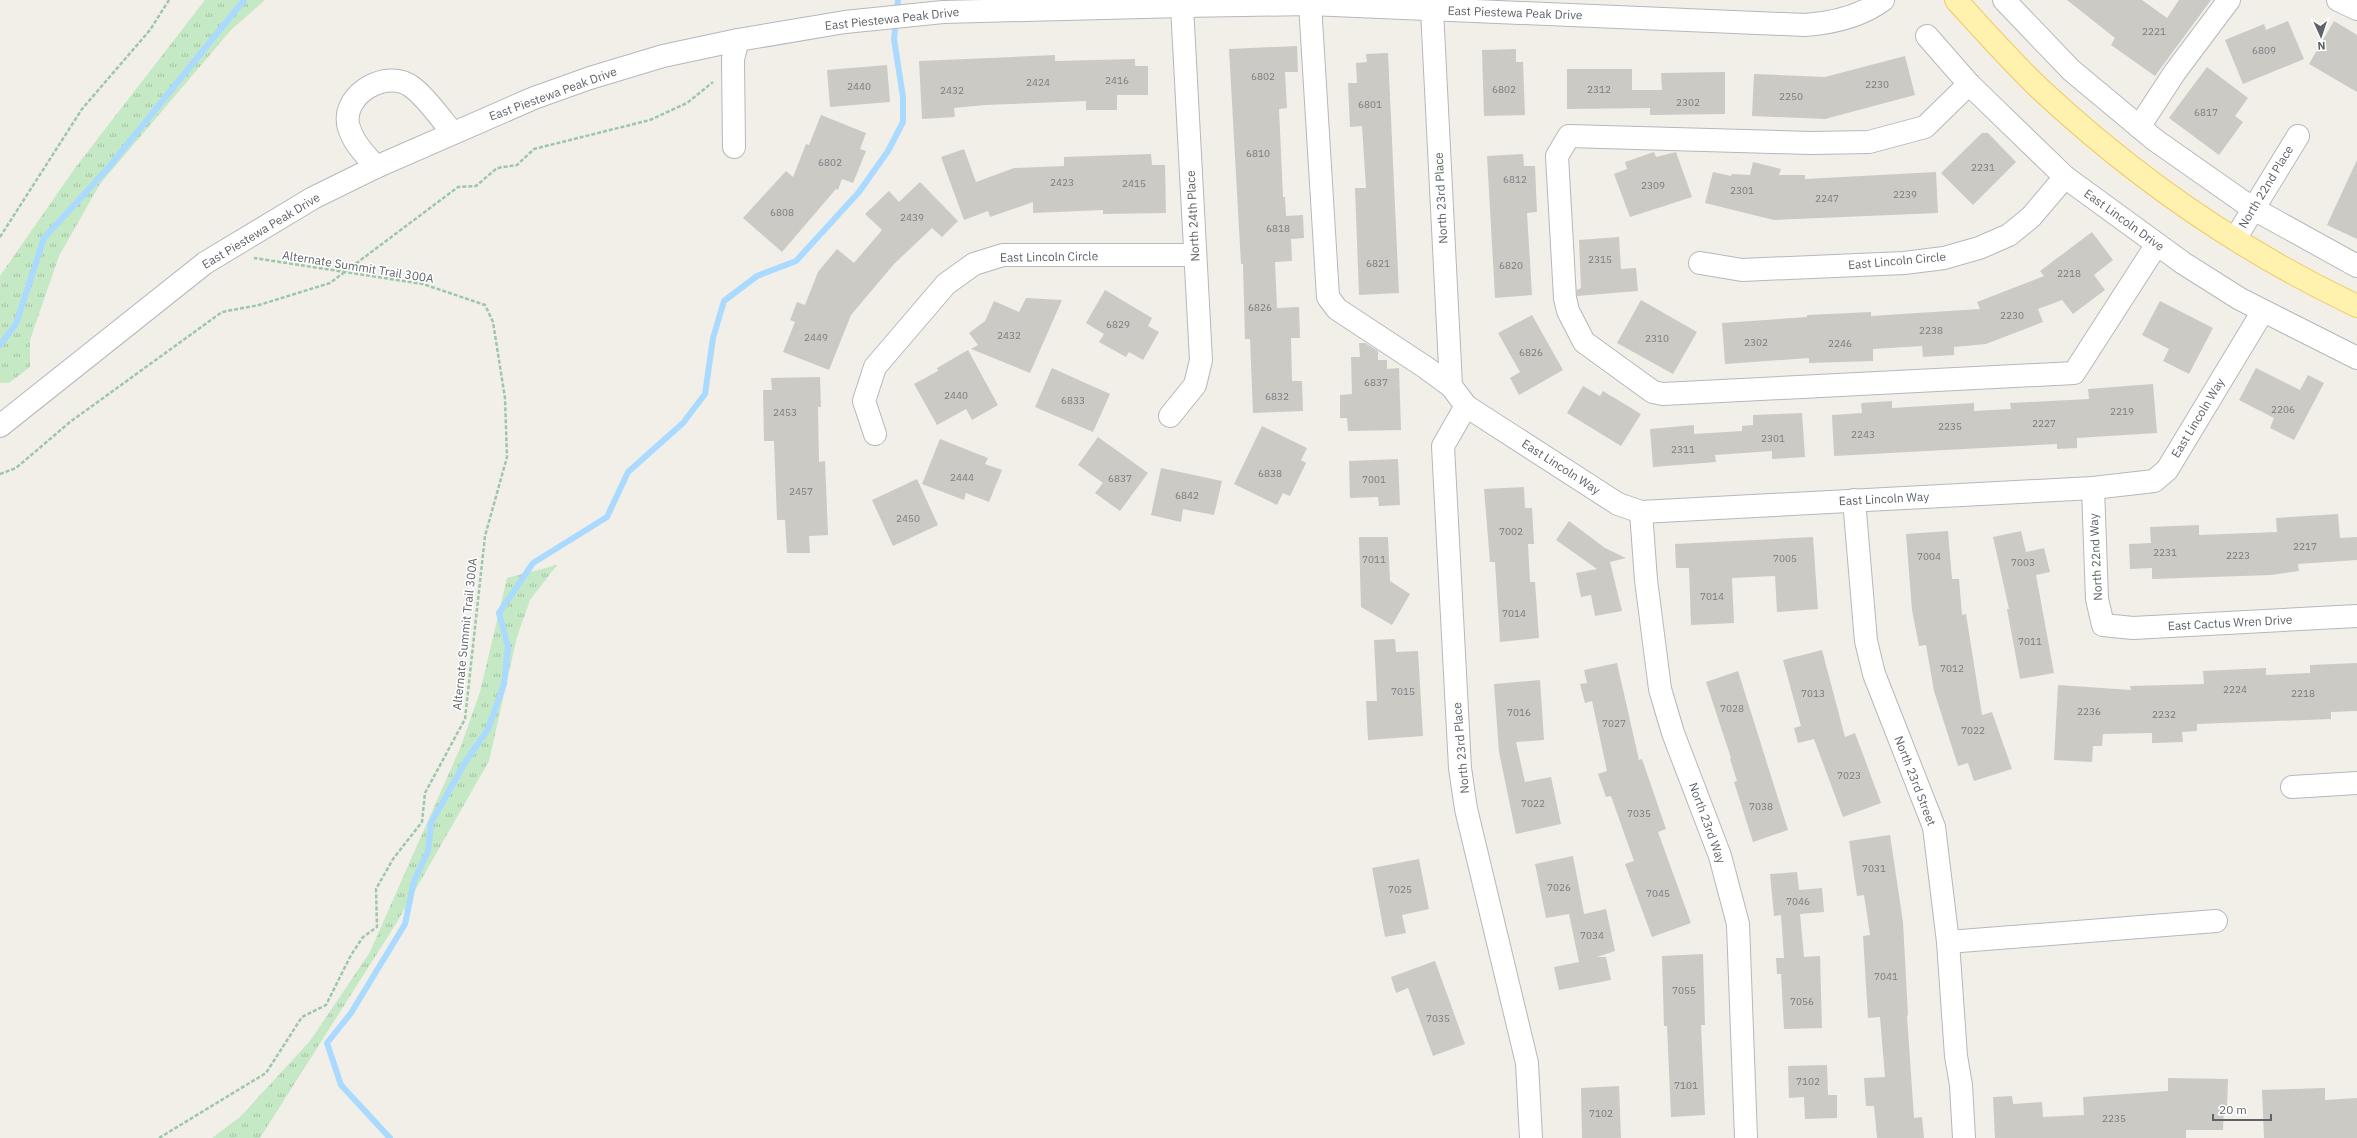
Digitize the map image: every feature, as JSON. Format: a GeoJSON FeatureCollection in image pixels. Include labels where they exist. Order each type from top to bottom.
{"type":"FeatureCollection","features":[{"type":"Feature","properties":{"kind":"main road"},"geometry":{"type":"LineString","coordinates":[[1956,0],[2038,87],[2097,140],[2165,191],[2235,239],[2287,271],[2357,306]]}},
{"type":"Feature","properties":{"kind":"street","name":"East Piestewa Peak Drive"},"geometry":{"type":"LineString","coordinates":[[0,426],[205,263],[313,198],[376,167],[534,98],[590,78],[663,56],[738,40],[845,22],[943,12],[1310,4],[1805,25],[1829,24],[1850,17],[1883,0]]}},
{"type":"Feature","properties":{"kind":"street"},"geometry":{"type":"LineString","coordinates":[[2004,0],[2071,70],[2139,127],[2252,208],[2357,266]]}},
{"type":"Feature","properties":{"kind":"street"},"geometry":{"type":"LineString","coordinates":[[2139,127],[2175,72],[2229,0]]}},
{"type":"Feature","properties":{"kind":"street"},"geometry":{"type":"LineString","coordinates":[[2338,0],[2357,9]]}},
{"type":"Feature","properties":{"kind":"street"},"geometry":{"type":"LineString","coordinates":[[1310,4],[1328,297],[1337,309],[1451,386]]}},
{"type":"Feature","properties":{"kind":"street","name":"North 24th Place"},"geometry":{"type":"LineString","coordinates":[[1170,416],[1195,385],[1201,360],[1182,6]]}},
{"type":"Feature","properties":{"kind":"street","name":"North 23rd Place"},"geometry":{"type":"LineString","coordinates":[[1432,10],[1451,386]]}},
{"type":"Feature","properties":{"kind":"street","name":"East Lincoln Drive"},"geometry":{"type":"LineString","coordinates":[[1927,36],[1970,84],[2065,178],[2157,244],[2240,299],[2357,358]]}},
{"type":"Feature","properties":{"kind":"street"},"geometry":{"type":"LineString","coordinates":[[734,147],[733,65],[738,40]]}},
{"type":"Feature","properties":{"kind":"street"},"geometry":{"type":"LineString","coordinates":[[376,167],[353,140],[348,123],[349,106],[358,96],[375,83],[397,81],[412,87],[453,133]]}},
{"type":"Feature","properties":{"kind":"street"},"geometry":{"type":"LineString","coordinates":[[1970,84],[1926,127],[1869,142],[1810,143],[1570,136],[1557,156],[1565,298],[1568,311],[1584,342],[1653,392],[1663,394],[2074,373],[2157,244]]}},
{"type":"Feature","properties":{"kind":"street","name":"North 22nd Place"},"geometry":{"type":"LineString","coordinates":[[2235,239],[2252,208],[2298,136]]}},
{"type":"Feature","properties":{"kind":"street","name":"East Lincoln Circle"},"geometry":{"type":"LineString","coordinates":[[1700,262],[1742,270],[1904,262],[1944,258],[1979,248],[2008,235],[2031,217],[2065,178]]}},
{"type":"Feature","properties":{"kind":"street","name":"East Lincoln Circle"},"geometry":{"type":"LineString","coordinates":[[875,434],[864,401],[875,367],[946,284],[974,264],[1003,256],[1195,255]]}},
{"type":"Feature","properties":{"kind":"street","name":"East Lincoln Way"},"geometry":{"type":"LineString","coordinates":[[1451,386],[1466,406],[1618,504],[1641,512],[2093,488],[2154,481],[2167,470],[2263,311]]}},
{"type":"Feature","properties":{"kind":"street","name":"North 23rd Place"},"geometry":{"type":"LineString","coordinates":[[1466,406],[1443,446],[1460,768],[1466,809],[1526,1062],[1531,1138]]}},
{"type":"Feature","properties":{"kind":"street","name":"North 22nd Way"},"geometry":{"type":"LineString","coordinates":[[2093,488],[2097,599],[2103,625]]}},
{"type":"Feature","properties":{"kind":"street","name":"North 23rd Street"},"geometry":{"type":"LineString","coordinates":[[1854,500],[1866,641],[1874,674],[1934,827],[1948,942],[1964,1138]]}},
{"type":"Feature","properties":{"kind":"street","name":"North 23rd Way"},"geometry":{"type":"LineString","coordinates":[[1641,512],[1646,580],[1660,689],[1673,733],[1720,856],[1738,924],[1746,1138]]}},
{"type":"Feature","properties":{"kind":"street","name":"East Cactus Wren Drive"},"geometry":{"type":"LineString","coordinates":[[2103,625],[2133,628],[2357,616]]}},
{"type":"Feature","properties":{"kind":"street"},"geometry":{"type":"LineString","coordinates":[[2292,787],[2357,783]]}},
{"type":"Feature","properties":{"kind":"street"},"geometry":{"type":"LineString","coordinates":[[1948,942],[2216,921]]}},
{"type":"Feature","properties":{"kind":"path"},"geometry":{"type":"LineString","coordinates":[[0,237],[82,109],[150,30],[170,0]]}},
{"type":"Feature","properties":{"kind":"path"},"geometry":{"type":"LineString","coordinates":[[0,474],[16,468],[70,422],[222,312],[259,305],[330,283],[458,187],[476,186],[497,168],[517,165],[534,149],[650,120],[687,103],[733,65]]}},
{"type":"Feature","properties":{"kind":"path","name":"Alternate Summit Trail 300A"},"geometry":{"type":"LineString","coordinates":[[160,1138],[266,1073],[302,1017],[326,1005],[351,955],[363,937],[377,927],[376,889],[393,858],[422,822],[425,794],[465,719],[485,536],[507,457],[505,398],[493,322],[484,305],[423,284],[251,258]]}},
{"type":"Feature","properties":{"kind":"green space"},"geometry":{"type":"Polygon","coordinates":[[[205,0],[265,0],[231,30],[100,184],[59,256],[30,340],[30,367],[9,383],[0,383],[0,276],[75,168],[205,0]]]}},
{"type":"Feature","properties":{"kind":"green space"},"geometry":{"type":"Polygon","coordinates":[[[557,565],[530,600],[517,637],[489,761],[397,922],[260,1138],[212,1138],[240,1117],[310,1041],[370,952],[461,746],[480,692],[507,578],[557,565]]]}},
{"type":"Feature","properties":{"kind":"building"},"geometry":{"type":"Polygon","coordinates":[[[2067,0],[2142,0],[2167,18],[2179,0],[2211,0],[2155,76],[2111,45],[2115,38],[2067,0]]]}},
{"type":"Feature","properties":{"kind":"building"},"geometry":{"type":"Polygon","coordinates":[[[2288,21],[2304,59],[2243,84],[2225,40],[2264,24],[2266,30],[2288,21]]]}},
{"type":"Feature","properties":{"kind":"building"},"geometry":{"type":"Polygon","coordinates":[[[2334,21],[2357,35],[2357,92],[2309,64],[2334,21]]]}},
{"type":"Feature","properties":{"kind":"building"},"geometry":{"type":"Polygon","coordinates":[[[1297,46],[1298,72],[1285,72],[1287,108],[1279,109],[1283,197],[1285,197],[1286,216],[1303,215],[1304,238],[1291,239],[1292,261],[1275,262],[1277,308],[1299,307],[1300,338],[1291,338],[1292,381],[1302,381],[1303,411],[1253,413],[1250,339],[1245,339],[1243,264],[1241,264],[1229,49],[1297,46]]]}},
{"type":"Feature","properties":{"kind":"building"},"geometry":{"type":"Polygon","coordinates":[[[1516,49],[1516,62],[1523,62],[1525,115],[1484,116],[1482,50],[1516,49]]]}},
{"type":"Feature","properties":{"kind":"building"},"geometry":{"type":"Polygon","coordinates":[[[1388,53],[1399,293],[1359,295],[1355,188],[1366,188],[1362,126],[1350,127],[1348,83],[1357,83],[1356,63],[1367,62],[1366,54],[1388,53]]]}},
{"type":"Feature","properties":{"kind":"building"},"geometry":{"type":"Polygon","coordinates":[[[1055,55],[1055,61],[1135,59],[1135,66],[1148,66],[1148,95],[1117,95],[1117,110],[1086,110],[1086,101],[985,105],[954,108],[955,117],[922,119],[919,61],[1055,55]]]}},
{"type":"Feature","properties":{"kind":"building"},"geometry":{"type":"Polygon","coordinates":[[[1905,56],[1915,95],[1825,119],[1752,116],[1754,74],[1825,77],[1905,56]]]}},
{"type":"Feature","properties":{"kind":"building"},"geometry":{"type":"Polygon","coordinates":[[[887,65],[890,102],[830,107],[827,70],[887,65]]]}},
{"type":"Feature","properties":{"kind":"building"},"geometry":{"type":"Polygon","coordinates":[[[2207,67],[2248,98],[2235,116],[2243,122],[2219,155],[2169,118],[2207,67]]]}},
{"type":"Feature","properties":{"kind":"building"},"geometry":{"type":"Polygon","coordinates":[[[1567,69],[1632,69],[1632,90],[1662,90],[1661,73],[1725,72],[1725,114],[1650,115],[1650,108],[1567,109],[1567,69]]]}},
{"type":"Feature","properties":{"kind":"building"},"geometry":{"type":"Polygon","coordinates":[[[821,115],[866,133],[860,149],[866,151],[853,183],[842,179],[838,190],[836,189],[782,252],[743,218],[786,171],[793,177],[806,144],[809,145],[821,115]]]}},
{"type":"Feature","properties":{"kind":"building"},"geometry":{"type":"Polygon","coordinates":[[[1982,133],[1988,133],[2016,162],[1973,205],[1941,173],[1982,133]]]}},
{"type":"Feature","properties":{"kind":"building"},"geometry":{"type":"Polygon","coordinates":[[[964,149],[976,182],[1014,168],[1064,166],[1064,157],[1151,154],[1152,165],[1165,165],[1166,213],[1103,214],[1103,210],[1033,213],[1033,202],[990,217],[988,211],[964,220],[941,157],[964,149]]]}},
{"type":"Feature","properties":{"kind":"building"},"geometry":{"type":"Polygon","coordinates":[[[1654,152],[1656,157],[1676,152],[1692,197],[1630,217],[1614,174],[1627,169],[1625,162],[1654,152]]]}},
{"type":"Feature","properties":{"kind":"building"},"geometry":{"type":"Polygon","coordinates":[[[1523,154],[1524,166],[1535,166],[1537,212],[1527,213],[1532,295],[1495,298],[1487,156],[1523,154]]]}},
{"type":"Feature","properties":{"kind":"building"},"geometry":{"type":"Polygon","coordinates":[[[2357,160],[2357,239],[2327,225],[2357,160]]]}},
{"type":"Feature","properties":{"kind":"building"},"geometry":{"type":"Polygon","coordinates":[[[1753,162],[1781,169],[1779,175],[1805,175],[1805,179],[1936,172],[1938,213],[1774,220],[1705,203],[1713,172],[1731,176],[1732,174],[1750,175],[1753,162]]]}},
{"type":"Feature","properties":{"kind":"building"},"geometry":{"type":"Polygon","coordinates":[[[920,182],[958,221],[942,237],[932,228],[894,264],[851,315],[829,370],[783,352],[795,322],[790,320],[797,302],[805,305],[818,272],[837,249],[854,263],[882,230],[865,214],[889,191],[899,202],[920,182]]]}},
{"type":"Feature","properties":{"kind":"building"},"geometry":{"type":"Polygon","coordinates":[[[2092,232],[2113,260],[2094,275],[2105,290],[2073,314],[2062,300],[2038,309],[2043,322],[1986,344],[1954,347],[1954,355],[1923,357],[1922,346],[1873,349],[1873,361],[1809,363],[1809,358],[1725,364],[1722,323],[1807,317],[1807,315],[1871,312],[1871,316],[1980,309],[1977,302],[2044,276],[2040,271],[2092,232]]]}},
{"type":"Feature","properties":{"kind":"building"},"geometry":{"type":"Polygon","coordinates":[[[1619,237],[1621,269],[1636,268],[1638,291],[1577,296],[1577,290],[1581,288],[1579,240],[1619,237]]]}},
{"type":"Feature","properties":{"kind":"building"},"geometry":{"type":"Polygon","coordinates":[[[1105,290],[1152,318],[1148,326],[1159,332],[1143,360],[1129,352],[1126,357],[1099,342],[1104,334],[1086,323],[1105,290]]]}},
{"type":"Feature","properties":{"kind":"building"},"geometry":{"type":"Polygon","coordinates":[[[1026,298],[1062,300],[1030,373],[971,349],[978,345],[969,333],[985,321],[994,301],[1019,312],[1026,298]]]}},
{"type":"Feature","properties":{"kind":"building"},"geometry":{"type":"Polygon","coordinates":[[[1641,300],[1697,332],[1673,374],[1617,343],[1641,300]]]}},
{"type":"Feature","properties":{"kind":"building"},"geometry":{"type":"Polygon","coordinates":[[[2160,301],[2213,328],[2189,374],[2163,361],[2169,349],[2142,335],[2160,301]]]}},
{"type":"Feature","properties":{"kind":"building"},"geometry":{"type":"Polygon","coordinates":[[[1532,315],[1563,370],[1519,395],[1510,378],[1520,372],[1498,333],[1532,315]]]}},
{"type":"Feature","properties":{"kind":"building"},"geometry":{"type":"Polygon","coordinates":[[[1359,343],[1365,343],[1378,351],[1378,360],[1387,360],[1387,369],[1399,368],[1401,430],[1348,431],[1347,418],[1340,418],[1340,395],[1352,394],[1351,357],[1360,357],[1359,343]]]}},
{"type":"Feature","properties":{"kind":"building"},"geometry":{"type":"Polygon","coordinates":[[[968,350],[998,405],[972,420],[966,409],[937,425],[914,384],[938,371],[937,368],[968,350]]]}},
{"type":"Feature","properties":{"kind":"building"},"geometry":{"type":"Polygon","coordinates":[[[1052,368],[1110,394],[1093,432],[1035,407],[1052,368]]]}},
{"type":"Feature","properties":{"kind":"building"},"geometry":{"type":"Polygon","coordinates":[[[2256,368],[2300,390],[2308,375],[2324,383],[2294,440],[2270,428],[2274,418],[2239,400],[2256,368]]]}},
{"type":"Feature","properties":{"kind":"building"},"geometry":{"type":"Polygon","coordinates":[[[820,377],[821,407],[818,407],[819,462],[825,461],[828,535],[809,536],[810,553],[787,553],[785,520],[777,520],[774,441],[764,441],[763,390],[772,390],[771,378],[820,377]]]}},
{"type":"Feature","properties":{"kind":"building"},"geometry":{"type":"Polygon","coordinates":[[[2153,384],[2157,433],[2077,438],[2077,448],[2057,449],[2057,444],[1834,456],[1832,415],[1862,413],[1861,403],[1892,401],[1892,408],[1974,403],[1974,411],[2011,409],[2010,403],[2089,399],[2088,389],[2153,384]]]}},
{"type":"Feature","properties":{"kind":"building"},"geometry":{"type":"Polygon","coordinates":[[[1583,386],[1600,396],[1603,391],[1641,414],[1621,446],[1567,413],[1583,386]]]}},
{"type":"Feature","properties":{"kind":"building"},"geometry":{"type":"Polygon","coordinates":[[[1802,413],[1805,457],[1772,459],[1772,451],[1715,455],[1716,462],[1653,467],[1650,429],[1694,425],[1694,434],[1742,431],[1742,426],[1753,425],[1753,415],[1802,413]]]}},
{"type":"Feature","properties":{"kind":"building"},"geometry":{"type":"Polygon","coordinates":[[[1262,426],[1307,448],[1301,460],[1306,463],[1290,496],[1283,493],[1277,505],[1234,484],[1262,426]]]}},
{"type":"Feature","properties":{"kind":"building"},"geometry":{"type":"Polygon","coordinates":[[[1098,437],[1148,473],[1120,511],[1095,493],[1103,483],[1078,465],[1098,437]]]}},
{"type":"Feature","properties":{"kind":"building"},"geometry":{"type":"Polygon","coordinates":[[[940,439],[988,458],[985,464],[1002,470],[989,502],[966,493],[964,500],[922,484],[940,439]]]}},
{"type":"Feature","properties":{"kind":"building"},"geometry":{"type":"Polygon","coordinates":[[[1398,459],[1400,505],[1379,506],[1378,497],[1350,498],[1349,461],[1398,459]]]}},
{"type":"Feature","properties":{"kind":"building"},"geometry":{"type":"Polygon","coordinates":[[[1161,468],[1222,481],[1214,515],[1183,509],[1181,522],[1151,515],[1161,468]]]}},
{"type":"Feature","properties":{"kind":"building"},"geometry":{"type":"Polygon","coordinates":[[[917,479],[938,525],[893,546],[872,500],[917,479]]]}},
{"type":"Feature","properties":{"kind":"building"},"geometry":{"type":"Polygon","coordinates":[[[1524,487],[1525,508],[1532,508],[1534,544],[1528,544],[1530,582],[1535,582],[1539,638],[1500,642],[1495,562],[1490,562],[1484,489],[1524,487]]]}},
{"type":"Feature","properties":{"kind":"building"},"geometry":{"type":"Polygon","coordinates":[[[2338,514],[2340,538],[2357,537],[2357,560],[2298,564],[2299,571],[2271,575],[2152,579],[2152,568],[2130,569],[2129,544],[2151,543],[2150,527],[2199,525],[2199,535],[2277,532],[2276,518],[2338,514]]]}},
{"type":"Feature","properties":{"kind":"building"},"geometry":{"type":"Polygon","coordinates":[[[1569,521],[1605,548],[1626,558],[1610,562],[1622,611],[1595,616],[1591,595],[1581,597],[1576,573],[1597,569],[1556,540],[1569,521]]]}},
{"type":"Feature","properties":{"kind":"building"},"geometry":{"type":"Polygon","coordinates":[[[1948,531],[1952,579],[1959,579],[1962,615],[1966,614],[1982,715],[1992,712],[2012,769],[1974,781],[1968,763],[1958,766],[1934,691],[1926,645],[1919,646],[1912,610],[1906,534],[1948,531]]]}},
{"type":"Feature","properties":{"kind":"building"},"geometry":{"type":"Polygon","coordinates":[[[2021,531],[2026,552],[2044,548],[2050,572],[2036,575],[2054,673],[2020,679],[2007,609],[2009,609],[1993,537],[2021,531]]]}},
{"type":"Feature","properties":{"kind":"building"},"geometry":{"type":"Polygon","coordinates":[[[1359,537],[1388,537],[1390,581],[1410,594],[1392,625],[1361,607],[1359,537]]]}},
{"type":"Feature","properties":{"kind":"building"},"geometry":{"type":"Polygon","coordinates":[[[1813,537],[1818,609],[1777,612],[1775,576],[1732,578],[1734,623],[1691,625],[1689,568],[1676,568],[1675,544],[1813,537]]]}},
{"type":"Feature","properties":{"kind":"building"},"geometry":{"type":"Polygon","coordinates":[[[1395,639],[1396,652],[1418,651],[1423,736],[1368,740],[1366,701],[1377,701],[1374,640],[1395,639]]]}},
{"type":"Feature","properties":{"kind":"building"},"geometry":{"type":"Polygon","coordinates":[[[1822,650],[1845,737],[1855,733],[1881,803],[1843,817],[1814,739],[1798,743],[1794,728],[1801,726],[1783,660],[1822,650]]]}},
{"type":"Feature","properties":{"kind":"building"},"geometry":{"type":"Polygon","coordinates":[[[1617,663],[1639,760],[1642,759],[1666,829],[1658,832],[1691,923],[1652,937],[1625,864],[1634,861],[1611,796],[1606,797],[1598,774],[1607,771],[1592,701],[1585,703],[1580,684],[1587,683],[1584,670],[1617,663]]]}},
{"type":"Feature","properties":{"kind":"building"},"geometry":{"type":"Polygon","coordinates":[[[2357,663],[2357,711],[2331,712],[2331,719],[2197,724],[2197,731],[2182,732],[2183,742],[2152,743],[2152,733],[2103,734],[2102,746],[2093,746],[2092,762],[2054,760],[2058,685],[2131,690],[2130,686],[2204,684],[2203,671],[2266,668],[2266,675],[2310,673],[2310,665],[2357,663]]]}},
{"type":"Feature","properties":{"kind":"building"},"geometry":{"type":"Polygon","coordinates":[[[1738,671],[1788,830],[1753,842],[1734,782],[1737,781],[1730,759],[1731,758],[1706,682],[1738,671]]]}},
{"type":"Feature","properties":{"kind":"building"},"geometry":{"type":"Polygon","coordinates":[[[1540,680],[1544,740],[1516,742],[1525,782],[1551,777],[1561,824],[1516,834],[1499,752],[1494,684],[1540,680]]]}},
{"type":"Feature","properties":{"kind":"building"},"geometry":{"type":"Polygon","coordinates":[[[1890,835],[1903,922],[1907,1016],[1914,1118],[1922,1117],[1924,1138],[1877,1138],[1874,1106],[1866,1106],[1864,1078],[1885,1077],[1880,1017],[1868,1018],[1863,936],[1870,935],[1864,895],[1857,896],[1849,841],[1890,835]]]}},
{"type":"Feature","properties":{"kind":"building"},"geometry":{"type":"Polygon","coordinates":[[[1573,856],[1584,914],[1606,909],[1615,951],[1597,957],[1606,957],[1611,980],[1559,990],[1554,967],[1579,962],[1569,914],[1546,918],[1535,864],[1573,856]]]}},
{"type":"Feature","properties":{"kind":"building"},"geometry":{"type":"Polygon","coordinates":[[[1419,859],[1429,909],[1402,915],[1406,933],[1385,937],[1372,868],[1419,859]]]}},
{"type":"Feature","properties":{"kind":"building"},"geometry":{"type":"Polygon","coordinates":[[[1797,872],[1799,890],[1822,888],[1824,912],[1800,914],[1804,957],[1820,956],[1822,1028],[1784,1029],[1781,974],[1777,974],[1776,958],[1784,958],[1781,915],[1774,916],[1770,874],[1797,872]]]}},
{"type":"Feature","properties":{"kind":"building"},"geometry":{"type":"Polygon","coordinates":[[[1703,954],[1705,1025],[1701,1025],[1705,1115],[1671,1117],[1667,1026],[1664,1026],[1662,956],[1703,954]]]}},
{"type":"Feature","properties":{"kind":"building"},"geometry":{"type":"Polygon","coordinates":[[[1435,961],[1465,1044],[1433,1056],[1408,988],[1396,993],[1391,977],[1435,961]]]}},
{"type":"Feature","properties":{"kind":"building"},"geometry":{"type":"Polygon","coordinates":[[[1827,1065],[1828,1095],[1837,1095],[1837,1118],[1805,1119],[1804,1097],[1789,1098],[1788,1066],[1827,1065]]]}},
{"type":"Feature","properties":{"kind":"building"},"geometry":{"type":"Polygon","coordinates":[[[2168,1078],[2228,1079],[2227,1107],[2224,1107],[2223,1130],[2186,1130],[2186,1138],[1995,1138],[1993,1097],[2012,1096],[2013,1104],[2042,1102],[2043,1117],[2084,1115],[2083,1097],[2168,1091],[2168,1078]]]}},
{"type":"Feature","properties":{"kind":"building"},"geometry":{"type":"Polygon","coordinates":[[[1619,1086],[1621,1138],[1582,1138],[1581,1088],[1619,1086]]]}},
{"type":"Feature","properties":{"kind":"building"},"geometry":{"type":"Polygon","coordinates":[[[2325,1088],[2325,1100],[2357,1098],[2357,1138],[2264,1138],[2262,1090],[2325,1088]]]}},
{"type":"Feature","properties":{"kind":"waterway"},"geometry":{"type":"LineString","coordinates":[[0,345],[16,324],[44,238],[108,168],[244,0]]}},
{"type":"Feature","properties":{"kind":"waterway"},"geometry":{"type":"LineString","coordinates":[[390,1138],[341,1085],[327,1043],[351,1013],[405,924],[414,881],[428,851],[431,823],[464,764],[488,729],[504,684],[508,647],[499,613],[533,563],[607,517],[628,472],[683,423],[705,394],[713,338],[724,301],[757,276],[796,261],[859,192],[888,151],[903,122],[903,97],[894,39],[898,0]]}}]}
